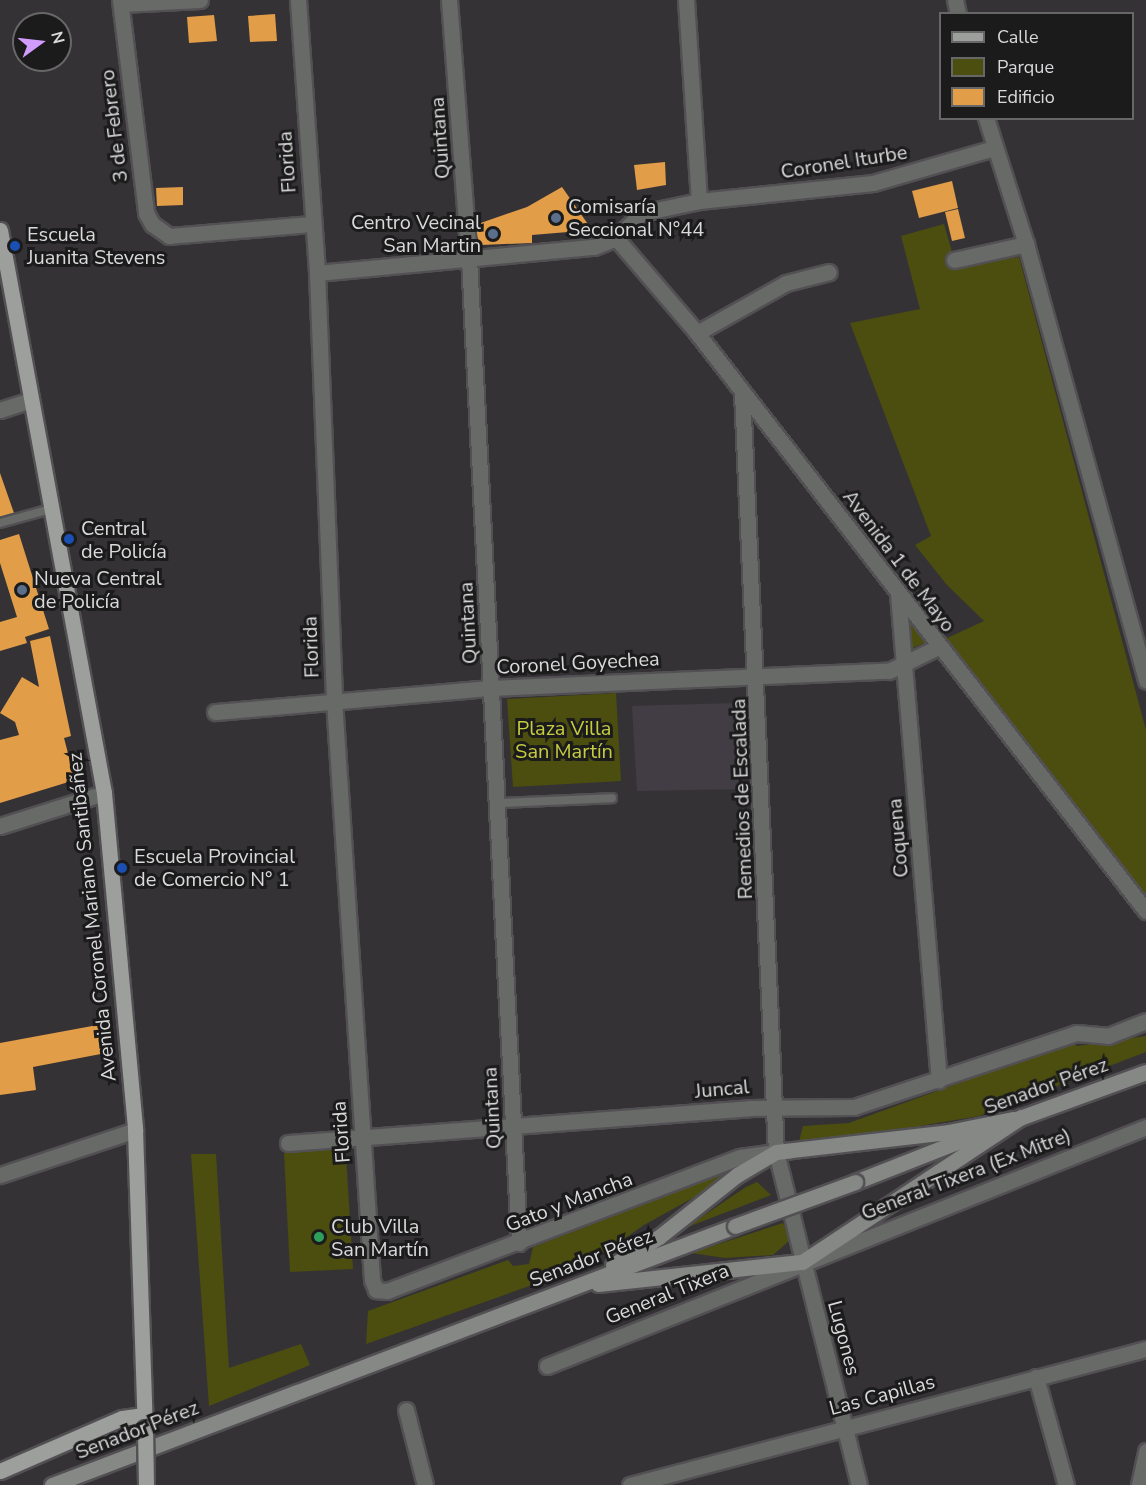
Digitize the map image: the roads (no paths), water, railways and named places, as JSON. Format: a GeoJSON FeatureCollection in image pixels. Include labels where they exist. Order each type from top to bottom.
{"type":"FeatureCollection","features":[{"type":"Feature","properties":{"kind":"main road","name":"Avenida Coronel Mariano Santibáñez"},"geometry":{"type":"LineString","coordinates":[[0,230],[104,793],[135,1130],[146,1485]]}},
{"type":"Feature","properties":{"kind":"main road","name":"Senador Pérez"},"geometry":{"type":"LineString","coordinates":[[52,1485],[1143,1073]]}},
{"type":"Feature","properties":{"kind":"main road"},"geometry":{"type":"LineString","coordinates":[[580,1286],[659,1237],[737,1175],[776,1152],[948,1132],[1022,1117]]}},
{"type":"Feature","properties":{"kind":"main road"},"geometry":{"type":"LineString","coordinates":[[580,1286],[802,1262],[1022,1117]]}},
{"type":"Feature","properties":{"kind":"main road"},"geometry":{"type":"LineString","coordinates":[[0,1471],[122,1419],[144,1422]]}},
{"type":"Feature","properties":{"kind":"street"},"geometry":{"type":"LineString","coordinates":[[121,2],[200,0]]}},
{"type":"Feature","properties":{"kind":"street","name":"Florida"},"geometry":{"type":"LineString","coordinates":[[298,0],[317,273],[334,700],[372,1280],[376,1290]]}},
{"type":"Feature","properties":{"kind":"street","name":"Quintana"},"geometry":{"type":"LineString","coordinates":[[449,0],[469,258],[499,803],[519,1244]]}},
{"type":"Feature","properties":{"kind":"street"},"geometry":{"type":"LineString","coordinates":[[317,273],[594,247],[616,238],[642,213],[699,201],[686,0]]}},
{"type":"Feature","properties":{"kind":"street","name":"3 de Febrero"},"geometry":{"type":"LineString","coordinates":[[121,2],[146,213],[152,224],[169,237],[312,224]]}},
{"type":"Feature","properties":{"kind":"street"},"geometry":{"type":"LineString","coordinates":[[987,120],[1026,244],[1146,681]]}},
{"type":"Feature","properties":{"kind":"street","name":"Coronel Iturbe"},"geometry":{"type":"LineString","coordinates":[[699,201],[873,183],[994,148]]}},
{"type":"Feature","properties":{"kind":"street","name":"Avenida 1 de Mayo"},"geometry":{"type":"LineString","coordinates":[[616,238],[697,333],[938,647],[1146,911]]}},
{"type":"Feature","properties":{"kind":"street"},"geometry":{"type":"LineString","coordinates":[[954,260],[1026,244]]}},
{"type":"Feature","properties":{"kind":"street"},"geometry":{"type":"LineString","coordinates":[[697,333],[786,283],[829,272]]}},
{"type":"Feature","properties":{"kind":"street","name":"Remedios de Escalada"},"geometry":{"type":"LineString","coordinates":[[742,393],[758,676],[776,1152],[787,1203]]}},
{"type":"Feature","properties":{"kind":"street"},"geometry":{"type":"LineString","coordinates":[[0,410],[30,400]]}},
{"type":"Feature","properties":{"kind":"street","name":"Coquena"},"geometry":{"type":"LineString","coordinates":[[898,592],[939,1080]]}},
{"type":"Feature","properties":{"kind":"street","name":"Coronel Goyechea"},"geometry":{"type":"LineString","coordinates":[[215,712],[492,688],[889,671],[904,666],[938,647]]}},
{"type":"Feature","properties":{"kind":"street"},"geometry":{"type":"LineString","coordinates":[[0,825],[104,793]]}},
{"type":"Feature","properties":{"kind":"street","name":"Juncal"},"geometry":{"type":"LineString","coordinates":[[288,1143],[514,1129],[775,1107],[854,1107],[1076,1033],[1108,1036],[1146,1022]]}},
{"type":"Feature","properties":{"kind":"street","name":"General Tixera (Ex Mitre)"},"geometry":{"type":"LineString","coordinates":[[802,1262],[1146,1127]]}},
{"type":"Feature","properties":{"kind":"street"},"geometry":{"type":"LineString","coordinates":[[0,1175],[135,1130]]}},
{"type":"Feature","properties":{"kind":"street","name":"Gato y Mancha"},"geometry":{"type":"LineString","coordinates":[[376,1290],[387,1291],[519,1244],[740,1157],[776,1152]]}},
{"type":"Feature","properties":{"kind":"street","name":"Lugones"},"geometry":{"type":"LineString","coordinates":[[787,1203],[846,1426],[859,1485]]}},
{"type":"Feature","properties":{"kind":"street","name":"General Tixera"},"geometry":{"type":"LineString","coordinates":[[547,1366],[802,1262]]}},
{"type":"Feature","properties":{"kind":"street","name":"Las Capillas"},"geometry":{"type":"LineString","coordinates":[[630,1485],[846,1426],[1146,1349]]}},
{"type":"Feature","properties":{"kind":"street"},"geometry":{"type":"LineString","coordinates":[[1036,1377],[1066,1485]]}},
{"type":"Feature","properties":{"kind":"street"},"geometry":{"type":"LineString","coordinates":[[406,1410],[425,1485]]}},
{"type":"Feature","properties":{"kind":"street"},"geometry":{"type":"LineString","coordinates":[[1139,1485],[1146,1451]]}},
{"type":"Feature","properties":{"kind":"lane"},"geometry":{"type":"LineString","coordinates":[[0,523],[51,509]]}},
{"type":"Feature","properties":{"kind":"lane"},"geometry":{"type":"LineString","coordinates":[[499,803],[612,798]]}},
{"type":"Feature","properties":{"kind":"place","name":"Comisaría Seccional N°44"},"geometry":{"type":"Point","coordinates":[556,218]}},
{"type":"Feature","properties":{"kind":"place","name":"Centro Vecinal San Martin"},"geometry":{"type":"Point","coordinates":[493,234]}},
{"type":"Feature","properties":{"kind":"place","name":"Escuela Juanita Stevens"},"geometry":{"type":"Point","coordinates":[15,246]}},
{"type":"Feature","properties":{"kind":"place","name":"Central de Policía"},"geometry":{"type":"Point","coordinates":[69,539]}},
{"type":"Feature","properties":{"kind":"place","name":"Nueva Central de Policía"},"geometry":{"type":"Point","coordinates":[22,590]}},
{"type":"Feature","properties":{"kind":"place","name":"Escuela Provincial de Comercio N° 1"},"geometry":{"type":"Point","coordinates":[122,868]}},
{"type":"Feature","properties":{"kind":"place","name":"Club Villa San Martín"},"geometry":{"type":"Point","coordinates":[319,1237]}},
{"type":"Feature","properties":{"kind":"park label","name":"Plaza Villa San Martín"},"geometry":{"type":"Point","coordinates":[564,740]}}]}
